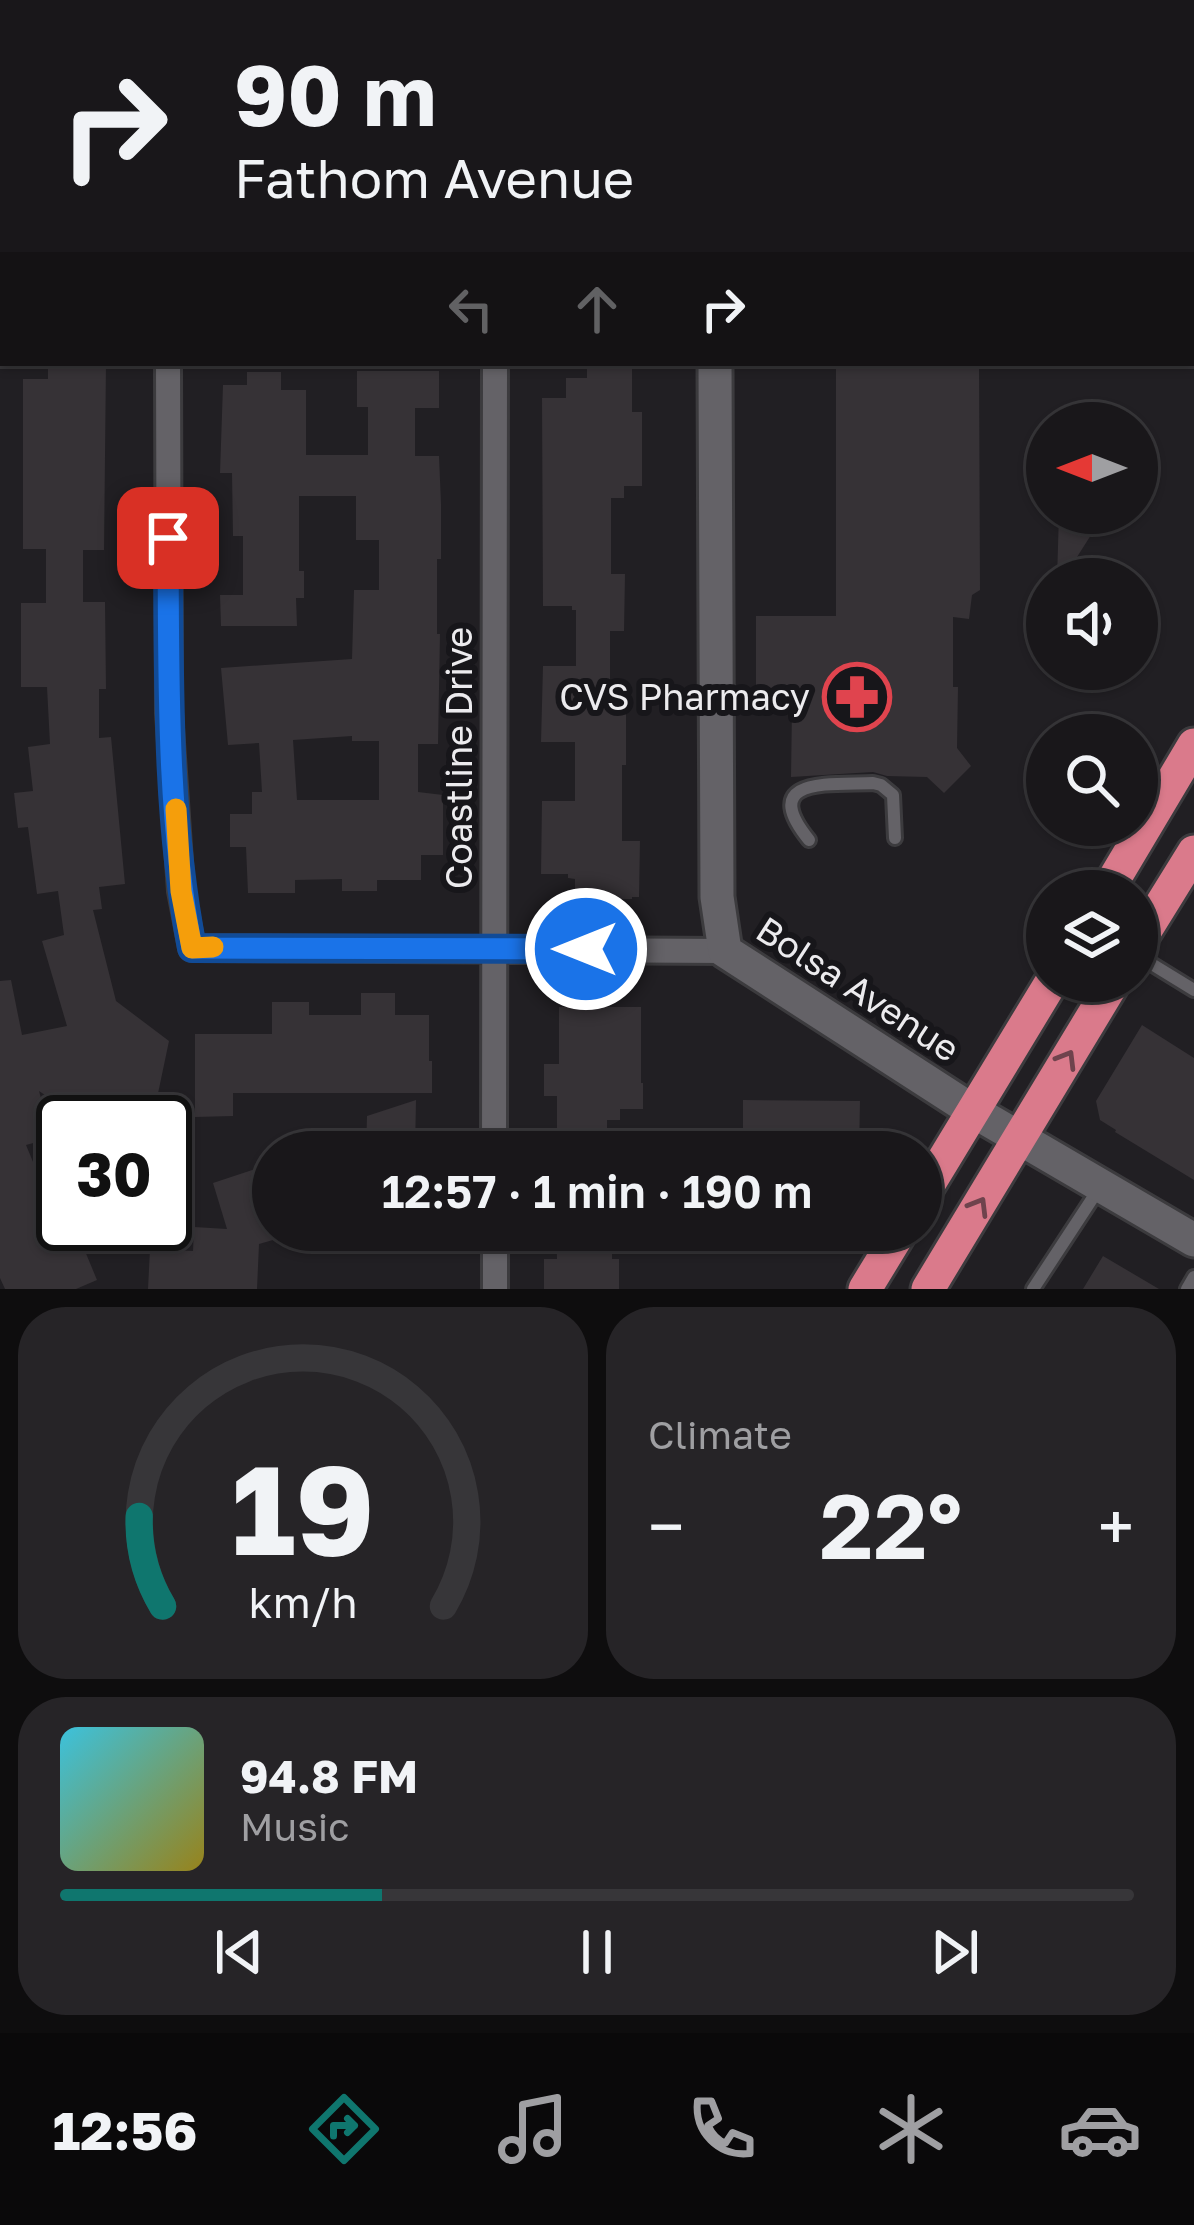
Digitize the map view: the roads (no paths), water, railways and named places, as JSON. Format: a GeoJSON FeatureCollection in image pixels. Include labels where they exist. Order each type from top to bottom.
{"type":"FeatureCollection","features":[{"type":"Feature","properties":{"kind":"highway"},"geometry":{"type":"LineString","coordinates":[[1120,870],[1194,746]]}},
{"type":"Feature","properties":{"kind":"highway"},"geometry":{"type":"LineString","coordinates":[[1158,910],[1194,852]]}},
{"type":"Feature","properties":{"kind":"highway"},"geometry":{"type":"LineString","coordinates":[[942,1162],[1039,1002]]}},
{"type":"Feature","properties":{"kind":"highway"},"geometry":{"type":"LineString","coordinates":[[928,1289],[1101,1002]]}},
{"type":"Feature","properties":{"kind":"highway"},"geometry":{"type":"LineString","coordinates":[[865,1289],[888,1251]]}},
{"type":"Feature","properties":{"kind":"main road","name":"Bolsa Avenue"},"geometry":{"type":"LineString","coordinates":[[715,366],[717,897],[725,951],[973,1111],[1194,1240]]}},
{"type":"Feature","properties":{"kind":"street"},"geometry":{"type":"LineString","coordinates":[[168,366],[169,713],[181,891],[192,948],[725,951]]}},
{"type":"Feature","properties":{"kind":"street","name":"Coastline Drive"},"geometry":{"type":"LineString","coordinates":[[494,1131],[495,366]]}},
{"type":"Feature","properties":{"kind":"street"},"geometry":{"type":"LineString","coordinates":[[495,1251],[495,1289]]}},
{"type":"Feature","properties":{"kind":"lane"},"geometry":{"type":"LineString","coordinates":[[809,840],[792,814],[798,790],[874,784],[893,795],[895,838]]}},
{"type":"Feature","properties":{"kind":"lane"},"geometry":{"type":"LineString","coordinates":[[1158,968],[1194,990]]}},
{"type":"Feature","properties":{"kind":"lane"},"geometry":{"type":"LineString","coordinates":[[1033,1289],[1101,1186]]}},
{"type":"Feature","properties":{"kind":"lane"},"geometry":{"type":"LineString","coordinates":[[1187,1289],[1194,1277]]}},
{"type":"Feature","properties":{"kind":"place","name":"CVS Pharmacy"},"geometry":{"type":"Point","coordinates":[857,697]}}]}
